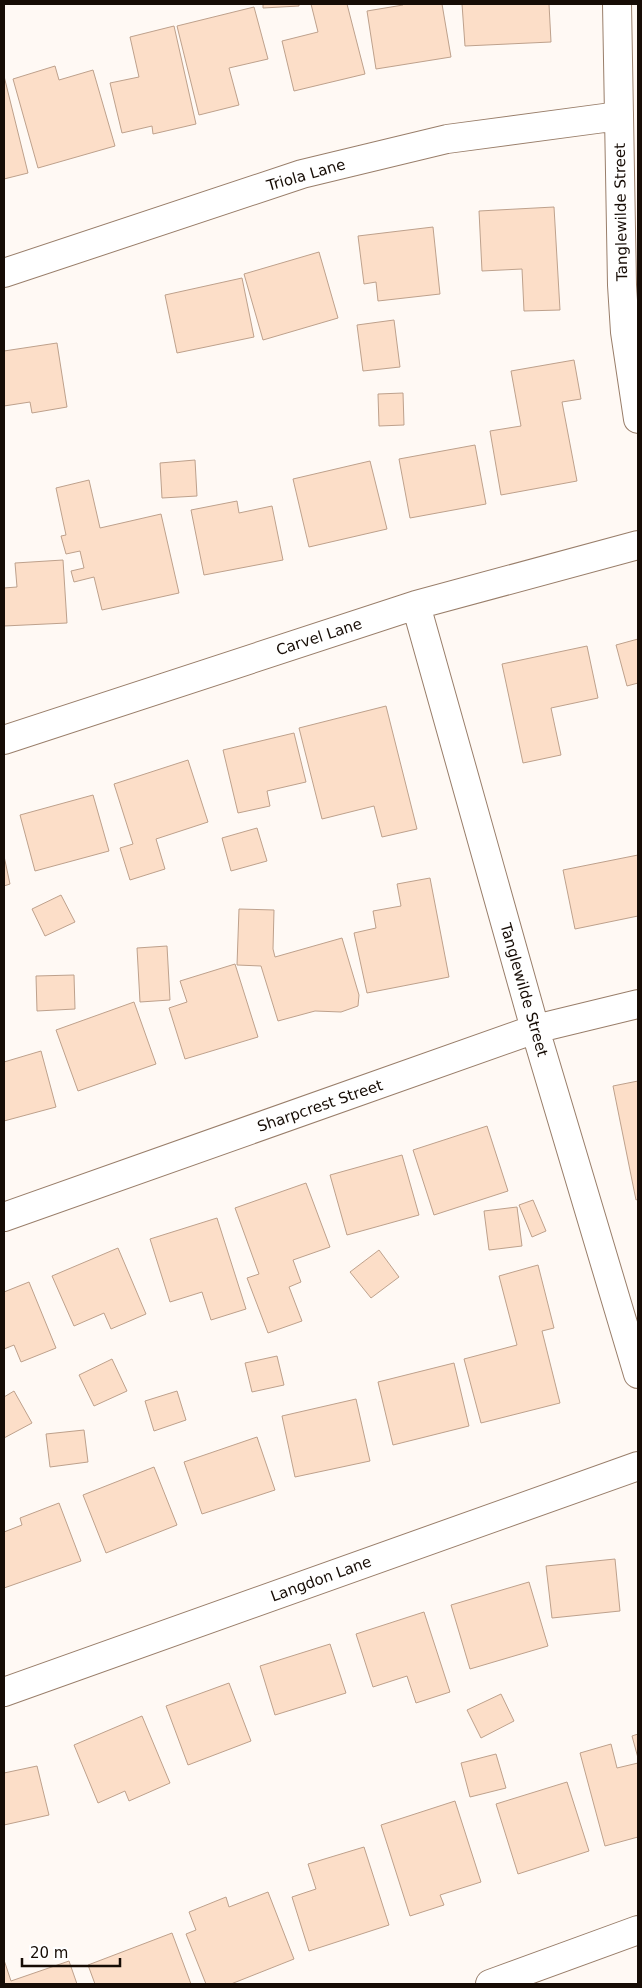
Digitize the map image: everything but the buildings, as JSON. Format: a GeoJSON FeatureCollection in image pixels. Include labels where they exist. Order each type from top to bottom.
{"type":"FeatureCollection","features":[{"type":"Feature","properties":{"kind":"street","name":"Tanglewilde Street"},"geometry":{"type":"LineString","coordinates":[[617,4],[622,284],[625,332],[638,419]]}},
{"type":"Feature","properties":{"kind":"street","name":"Triola Lane"},"geometry":{"type":"LineString","coordinates":[[4,273],[302,174],[447,139],[619,116]]}},
{"type":"Feature","properties":{"kind":"street","name":"Carvel Lane"},"geometry":{"type":"LineString","coordinates":[[4,740],[416,605],[638,545]]}},
{"type":"Feature","properties":{"kind":"street","name":"Tanglewilde Street"},"geometry":{"type":"LineString","coordinates":[[416,605],[535,1029],[638,1374]]}},
{"type":"Feature","properties":{"kind":"street","name":"Sharpcrest Street"},"geometry":{"type":"LineString","coordinates":[[4,1217],[535,1029],[638,1004]]}},
{"type":"Feature","properties":{"kind":"street","name":"Langdon Lane"},"geometry":{"type":"LineString","coordinates":[[4,1692],[638,1466]]}},
{"type":"Feature","properties":{"kind":"street"},"geometry":{"type":"LineString","coordinates":[[490,1984],[638,1930]]}}]}
